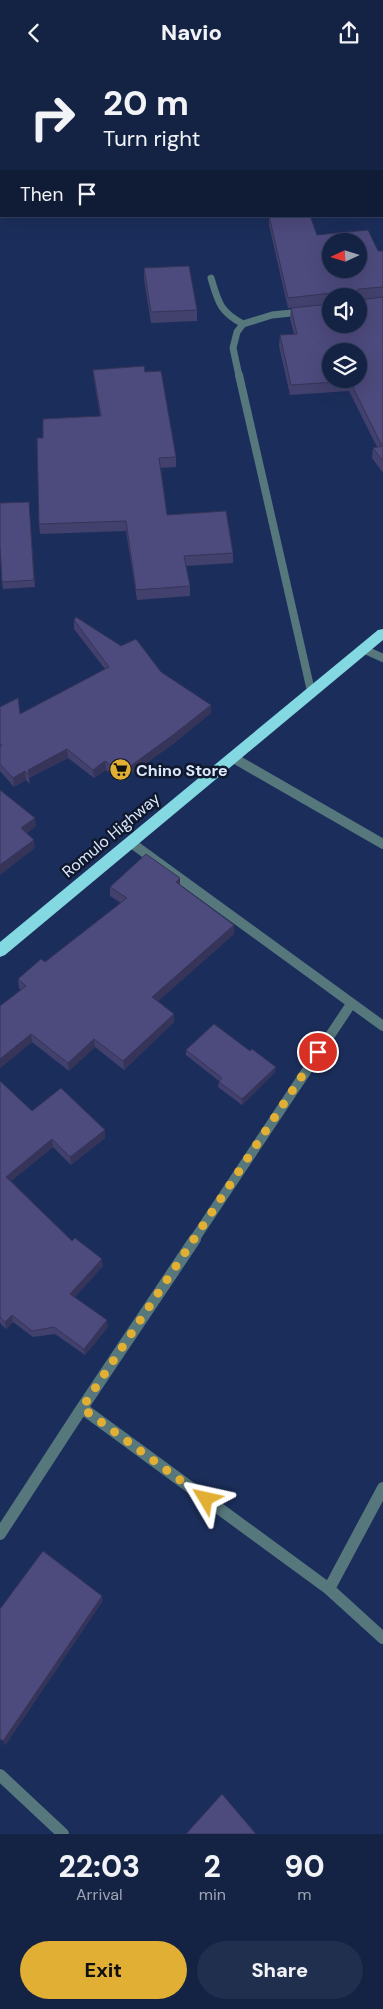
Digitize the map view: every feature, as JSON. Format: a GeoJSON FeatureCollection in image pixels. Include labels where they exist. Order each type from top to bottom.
{"type":"FeatureCollection","features":[{"type":"Feature","properties":{"kind":"highway","name":"Romulo Highway"},"geometry":{"type":"LineString","coordinates":[[0,951],[383,633]]}},
{"type":"Feature","properties":{"kind":"street"},"geometry":{"type":"LineString","coordinates":[[211,279],[220,308],[228,317],[243,324]]}},
{"type":"Feature","properties":{"kind":"street"},"geometry":{"type":"LineString","coordinates":[[311,691],[233,348],[238,330],[243,324],[258,317],[322,310]]}},
{"type":"Feature","properties":{"kind":"street"},"geometry":{"type":"LineString","coordinates":[[363,649],[383,658]]}},
{"type":"Feature","properties":{"kind":"street"},"geometry":{"type":"LineString","coordinates":[[232,757],[383,844]]}},
{"type":"Feature","properties":{"kind":"street"},"geometry":{"type":"LineString","coordinates":[[130,842],[173,871],[383,1026]]}},
{"type":"Feature","properties":{"kind":"street"},"geometry":{"type":"LineString","coordinates":[[0,1534],[351,1004]]}},
{"type":"Feature","properties":{"kind":"street"},"geometry":{"type":"LineString","coordinates":[[82,1408],[329,1589],[383,1638]]}},
{"type":"Feature","properties":{"kind":"street"},"geometry":{"type":"LineString","coordinates":[[329,1589],[383,1488]]}},
{"type":"Feature","properties":{"kind":"street"},"geometry":{"type":"LineString","coordinates":[[0,1775],[63,1834]]}},
{"type":"Feature","properties":{"kind":"building"},"geometry":{"type":"Polygon","coordinates":[[[269,217],[310,217],[317,235],[322,235],[322,278],[368,277],[368,233],[337,233],[368,230],[378,251],[383,251],[383,287],[322,288],[322,294],[288,298],[269,217]]]}},
{"type":"Feature","properties":{"kind":"building"},"geometry":{"type":"Polygon","coordinates":[[[189,266],[197,310],[151,312],[144,268],[189,266]]]}},
{"type":"Feature","properties":{"kind":"building"},"geometry":{"type":"Polygon","coordinates":[[[383,297],[383,461],[373,448],[382,446],[353,388],[367,388],[367,343],[322,343],[322,383],[291,385],[280,335],[297,334],[291,308],[322,305],[322,333],[367,333],[367,299],[383,297]]]}},
{"type":"Feature","properties":{"kind":"building"},"geometry":{"type":"Polygon","coordinates":[[[144,366],[145,372],[161,371],[176,457],[159,458],[167,515],[226,511],[233,553],[184,556],[190,586],[136,590],[126,521],[39,524],[37,438],[43,438],[43,419],[101,416],[93,370],[144,366]]]}},
{"type":"Feature","properties":{"kind":"building"},"geometry":{"type":"Polygon","coordinates":[[[29,502],[34,580],[2,582],[0,503],[29,502]]]}},
{"type":"Feature","properties":{"kind":"building"},"geometry":{"type":"Polygon","coordinates":[[[76,617],[121,646],[136,639],[161,672],[211,705],[121,773],[105,761],[93,770],[67,749],[28,770],[29,775],[25,771],[13,778],[0,764],[0,746],[2,746],[0,743],[0,707],[18,698],[20,714],[109,667],[74,620],[76,617]]]}},
{"type":"Feature","properties":{"kind":"building"},"geometry":{"type":"Polygon","coordinates":[[[0,790],[35,818],[21,828],[34,840],[0,865],[0,790]]]}},
{"type":"Feature","properties":{"kind":"building"},"geometry":{"type":"Polygon","coordinates":[[[146,854],[180,878],[176,882],[234,925],[152,997],[174,1014],[123,1061],[94,1039],[68,1063],[31,1034],[0,1059],[0,1006],[26,986],[18,979],[41,959],[45,962],[127,898],[110,887],[146,854]]]}},
{"type":"Feature","properties":{"kind":"building"},"geometry":{"type":"Polygon","coordinates":[[[214,1024],[250,1051],[252,1049],[276,1067],[242,1099],[219,1082],[222,1078],[186,1050],[214,1024]]]}},
{"type":"Feature","properties":{"kind":"building"},"geometry":{"type":"Polygon","coordinates":[[[0,1081],[32,1111],[61,1088],[105,1130],[70,1157],[52,1139],[6,1177],[72,1241],[75,1238],[102,1259],[70,1294],[107,1320],[84,1349],[54,1327],[32,1331],[12,1315],[5,1322],[0,1317],[0,1081]]]}},
{"type":"Feature","properties":{"kind":"building"},"geometry":{"type":"Polygon","coordinates":[[[43,1551],[102,1596],[3,1741],[0,1739],[0,1609],[43,1551]]]}},
{"type":"Feature","properties":{"kind":"building"},"geometry":{"type":"Polygon","coordinates":[[[222,1794],[256,1834],[186,1834],[222,1794]]]}},
{"type":"Feature","properties":{"kind":"place","name":"Chino Store"},"geometry":{"type":"Point","coordinates":[120,770]}},
{"type":"Feature","properties":{"kind":"route"},"geometry":{"type":"LineString","coordinates":[[206,1499],[82,1408],[318,1052]]}}]}
